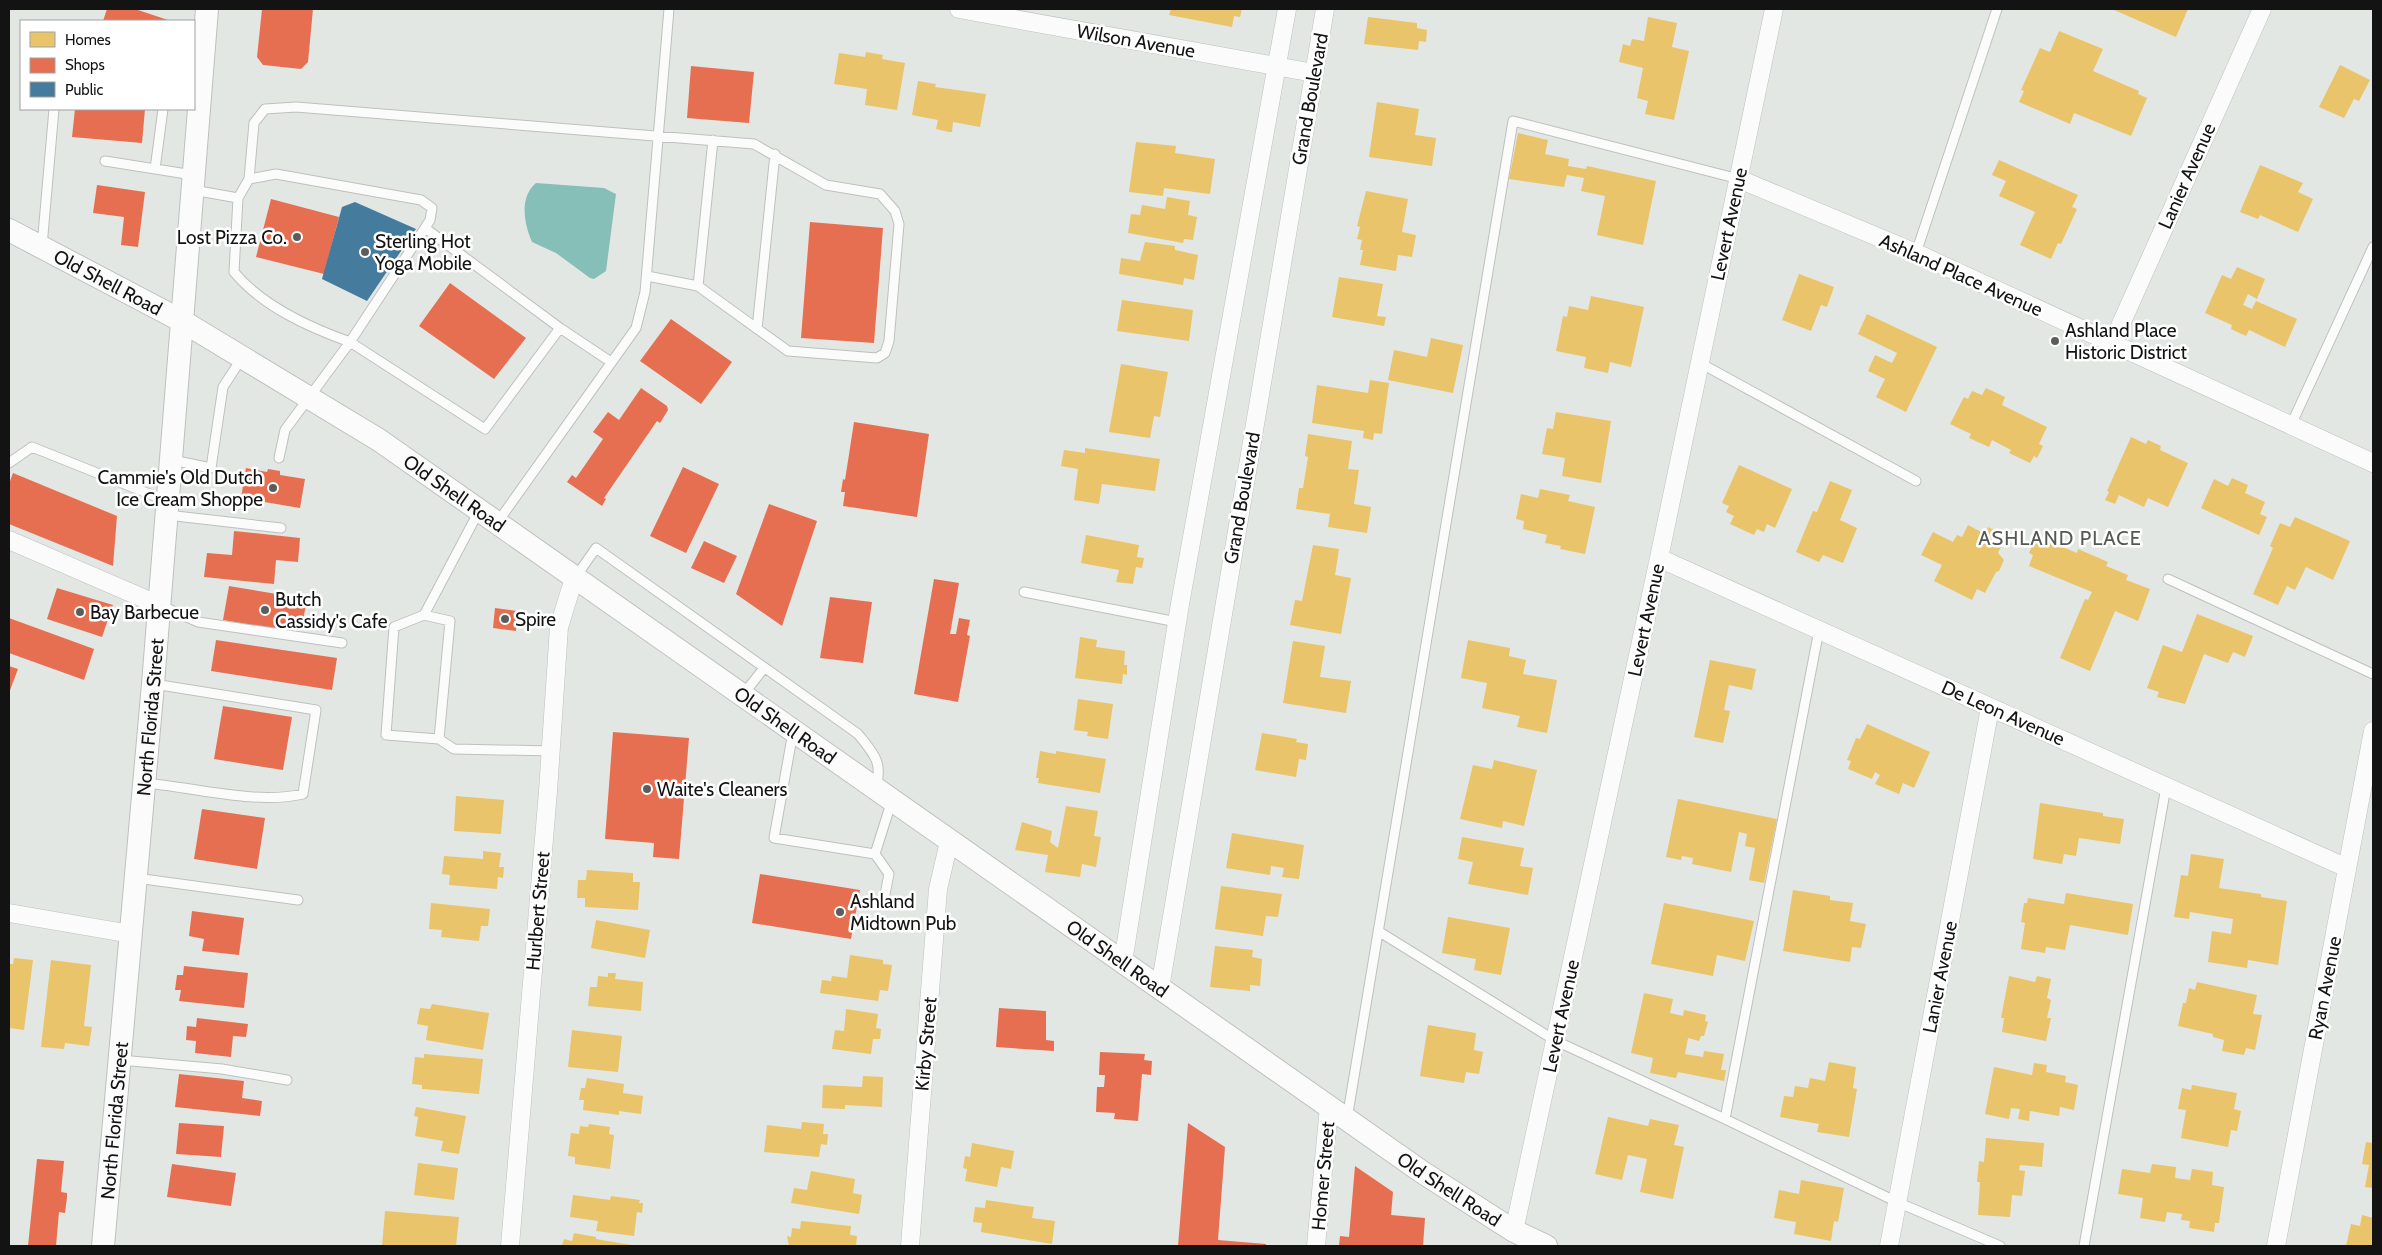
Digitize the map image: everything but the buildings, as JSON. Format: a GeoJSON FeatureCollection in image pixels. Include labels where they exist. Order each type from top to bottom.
{"type":"FeatureCollection","features":[{"type":"Feature","properties":{"kind":"street","name":"North Florida Street"},"geometry":{"type":"LineString","coordinates":[[102,1246],[154,684],[208,9]]}},
{"type":"Feature","properties":{"kind":"street","name":"Wilson Avenue"},"geometry":{"type":"LineString","coordinates":[[959,9],[1314,73]]}},
{"type":"Feature","properties":{"kind":"street","name":"Grand Boulevard"},"geometry":{"type":"LineString","coordinates":[[1123,962],[1177,622],[1287,9]]}},
{"type":"Feature","properties":{"kind":"street","name":"Grand Boulevard"},"geometry":{"type":"LineString","coordinates":[[1160,988],[1325,9]]}},
{"type":"Feature","properties":{"kind":"street","name":"Levert Avenue"},"geometry":{"type":"LineString","coordinates":[[1514,1231],[1659,558],[1774,9]]}},
{"type":"Feature","properties":{"kind":"street","name":"Lanier Avenue"},"geometry":{"type":"LineString","coordinates":[[2112,344],[2262,9]]}},
{"type":"Feature","properties":{"kind":"street","name":"Ashland Place Avenue"},"geometry":{"type":"LineString","coordinates":[[1738,179],[1916,253],[2373,463]]}},
{"type":"Feature","properties":{"kind":"street","name":"Old Shell Road"},"geometry":{"type":"LineString","coordinates":[[9,230],[182,321],[243,356],[379,440],[742,697],[884,794],[949,842],[1422,1172],[1514,1231],[1546,1246]]}},
{"type":"Feature","properties":{"kind":"street"},"geometry":{"type":"LineString","coordinates":[[9,540],[159,605]]}},
{"type":"Feature","properties":{"kind":"street","name":"De Leon Avenue"},"geometry":{"type":"LineString","coordinates":[[1659,558],[2347,868]]}},
{"type":"Feature","properties":{"kind":"street","name":"Hurlbert Street"},"geometry":{"type":"LineString","coordinates":[[510,1246],[551,751],[559,627],[574,578]]}},
{"type":"Feature","properties":{"kind":"street","name":"Lanier Avenue"},"geometry":{"type":"LineString","coordinates":[[1889,1246],[1990,708]]}},
{"type":"Feature","properties":{"kind":"street","name":"Ryan Avenue"},"geometry":{"type":"LineString","coordinates":[[2276,1246],[2373,731]]}},
{"type":"Feature","properties":{"kind":"street","name":"Kirby Street"},"geometry":{"type":"LineString","coordinates":[[910,1246],[938,889],[949,842]]}},
{"type":"Feature","properties":{"kind":"street"},"geometry":{"type":"LineString","coordinates":[[9,913],[131,934]]}},
{"type":"Feature","properties":{"kind":"street","name":"Homer Street"},"geometry":{"type":"LineString","coordinates":[[1316,1246],[1329,1106]]}},
{"type":"Feature","properties":{"kind":"lane"},"geometry":{"type":"LineString","coordinates":[[424,615],[488,517],[636,328],[647,276],[669,9]]}},
{"type":"Feature","properties":{"kind":"lane"},"geometry":{"type":"LineString","coordinates":[[1916,253],[1997,9]]}},
{"type":"Feature","properties":{"kind":"lane"},"geometry":{"type":"LineString","coordinates":[[560,328],[485,428],[350,342],[311,328],[246,288],[234,272],[238,198],[250,179],[254,124],[265,109],[296,107],[754,144],[775,154],[826,185],[880,194],[895,211],[899,224],[889,341],[885,353],[878,358],[788,351],[698,286],[647,276]]}},
{"type":"Feature","properties":{"kind":"lane"},"geometry":{"type":"LineString","coordinates":[[42,247],[54,110]]}},
{"type":"Feature","properties":{"kind":"lane"},"geometry":{"type":"LineString","coordinates":[[155,169],[162,110]]}},
{"type":"Feature","properties":{"kind":"lane"},"geometry":{"type":"LineString","coordinates":[[1347,1120],[1513,121],[1738,179]]}},
{"type":"Feature","properties":{"kind":"lane"},"geometry":{"type":"LineString","coordinates":[[698,286],[713,140]]}},
{"type":"Feature","properties":{"kind":"lane"},"geometry":{"type":"LineString","coordinates":[[757,329],[775,154]]}},
{"type":"Feature","properties":{"kind":"lane"},"geometry":{"type":"LineString","coordinates":[[105,161],[155,169],[238,198]]}},
{"type":"Feature","properties":{"kind":"lane"},"geometry":{"type":"LineString","coordinates":[[250,179],[276,174],[421,200],[432,208],[430,220],[350,342],[285,430],[279,458]]}},
{"type":"Feature","properties":{"kind":"lane"},"geometry":{"type":"LineString","coordinates":[[425,228],[560,328],[611,362]]}},
{"type":"Feature","properties":{"kind":"lane"},"geometry":{"type":"LineString","coordinates":[[2291,426],[2373,247]]}},
{"type":"Feature","properties":{"kind":"lane"},"geometry":{"type":"LineString","coordinates":[[171,460],[211,468],[223,387],[243,356]]}},
{"type":"Feature","properties":{"kind":"lane"},"geometry":{"type":"LineString","coordinates":[[1700,363],[1916,481]]}},
{"type":"Feature","properties":{"kind":"lane"},"geometry":{"type":"LineString","coordinates":[[9,463],[32,446],[168,508],[281,528]]}},
{"type":"Feature","properties":{"kind":"lane"},"geometry":{"type":"LineString","coordinates":[[574,578],[596,548],[858,734],[877,761],[884,794],[876,854],[889,874],[883,904]]}},
{"type":"Feature","properties":{"kind":"lane"},"geometry":{"type":"LineString","coordinates":[[2168,579],[2373,674]]}},
{"type":"Feature","properties":{"kind":"lane"},"geometry":{"type":"LineString","coordinates":[[1024,592],[1177,622]]}},
{"type":"Feature","properties":{"kind":"lane"},"geometry":{"type":"LineString","coordinates":[[159,605],[198,622],[342,643]]}},
{"type":"Feature","properties":{"kind":"lane"},"geometry":{"type":"LineString","coordinates":[[439,739],[450,620],[424,615],[394,627],[386,735],[439,739],[454,749],[551,751]]}},
{"type":"Feature","properties":{"kind":"lane"},"geometry":{"type":"LineString","coordinates":[[1725,1119],[1819,630]]}},
{"type":"Feature","properties":{"kind":"lane"},"geometry":{"type":"LineString","coordinates":[[742,697],[764,668]]}},
{"type":"Feature","properties":{"kind":"lane"},"geometry":{"type":"LineString","coordinates":[[144,783],[244,795],[288,798],[303,794],[316,710],[154,684]]}},
{"type":"Feature","properties":{"kind":"lane"},"geometry":{"type":"LineString","coordinates":[[793,732],[774,838],[876,854]]}},
{"type":"Feature","properties":{"kind":"lane"},"geometry":{"type":"LineString","coordinates":[[2084,1246],[2166,787]]}},
{"type":"Feature","properties":{"kind":"lane"},"geometry":{"type":"LineString","coordinates":[[136,878],[298,900]]}},
{"type":"Feature","properties":{"kind":"lane"},"geometry":{"type":"LineString","coordinates":[[1378,931],[1556,1041],[1725,1119],[1897,1202],[2000,1246]]}},
{"type":"Feature","properties":{"kind":"lane"},"geometry":{"type":"LineString","coordinates":[[120,1060],[222,1069],[287,1080]]}},
{"type":"Feature","properties":{"kind":"water"},"geometry":{"type":"Polygon","coordinates":[[[536,183],[604,188],[616,194],[606,271],[594,279],[590,278],[556,253],[532,242],[525,219],[525,203],[527,196],[536,183]]]}},
{"type":"Feature","properties":{"kind":"place","name":"Lost Pizza Co."},"geometry":{"type":"Point","coordinates":[297,237]}},
{"type":"Feature","properties":{"kind":"place","name":"Sterling Hot Yoga Mobile"},"geometry":{"type":"Point","coordinates":[365,252]}},
{"type":"Feature","properties":{"kind":"place","name":"Ashland Place Historic District"},"geometry":{"type":"Point","coordinates":[2055,341]}},
{"type":"Feature","properties":{"kind":"place","name":"Cammie's Old Dutch Ice Cream Shoppe"},"geometry":{"type":"Point","coordinates":[273,488]}},
{"type":"Feature","properties":{"kind":"place","name":"Butch Cassidy's Cafe"},"geometry":{"type":"Point","coordinates":[265,610]}},
{"type":"Feature","properties":{"kind":"place","name":"Bay Barbecue"},"geometry":{"type":"Point","coordinates":[80,612]}},
{"type":"Feature","properties":{"kind":"place","name":"Spire"},"geometry":{"type":"Point","coordinates":[505,619]}},
{"type":"Feature","properties":{"kind":"place","name":"Waite's Cleaners"},"geometry":{"type":"Point","coordinates":[647,789]}},
{"type":"Feature","properties":{"kind":"place","name":"Ashland Midtown Pub"},"geometry":{"type":"Point","coordinates":[840,912]}},
{"type":"Feature","properties":{"kind":"district","name":"ASHLAND PLACE"},"geometry":{"type":"Point","coordinates":[2060,538]}}]}
